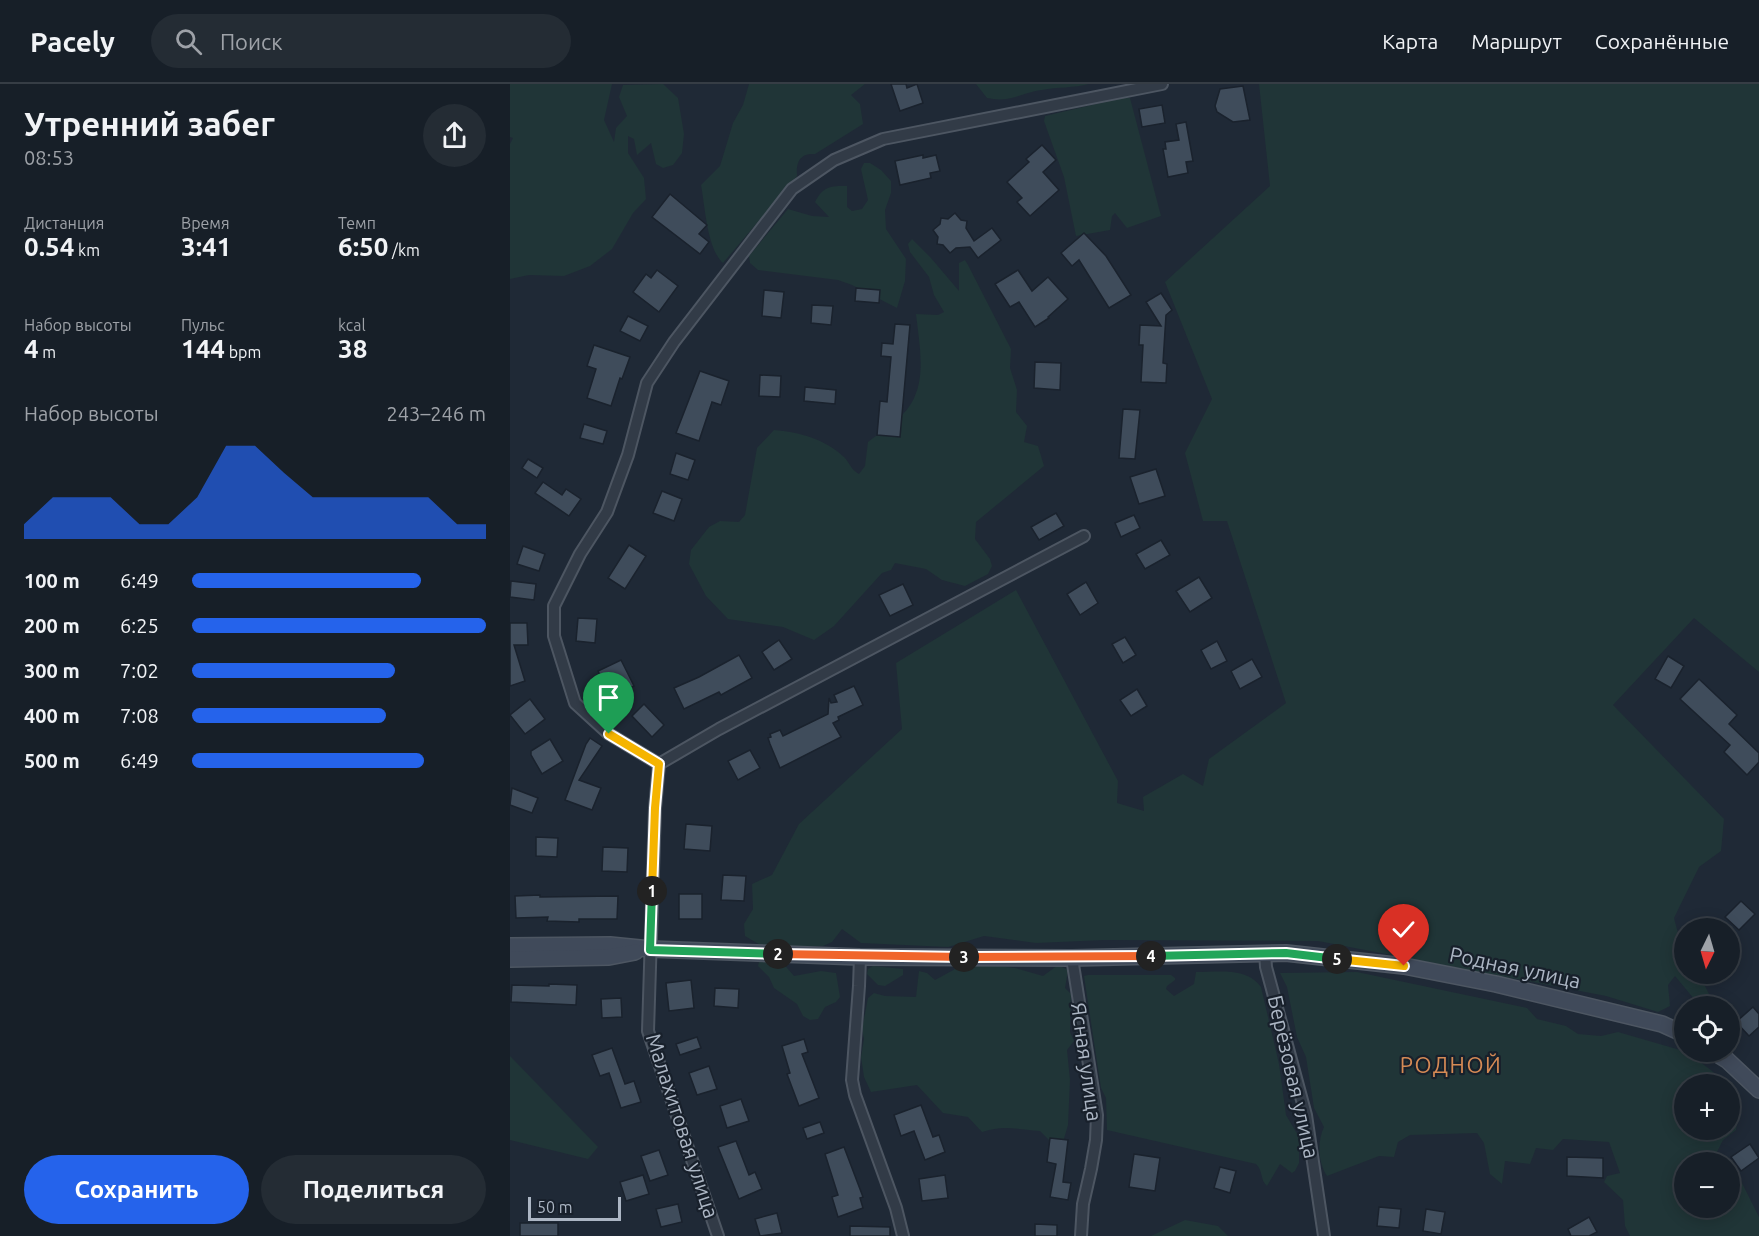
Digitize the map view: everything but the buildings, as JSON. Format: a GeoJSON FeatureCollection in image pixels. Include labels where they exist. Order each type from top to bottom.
{"type":"FeatureCollection","features":[{"type":"Feature","properties":{"kind":"street"},"geometry":{"type":"LineString","coordinates":[[1084,536],[719,729],[659,764],[609,734],[574,703],[554,636],[554,606],[580,554],[607,512],[628,455],[647,383],[674,342],[792,189],[834,160],[883,139],[1162,84]]}},
{"type":"Feature","properties":{"kind":"street","name":"Малахитовая улица"},"geometry":{"type":"LineString","coordinates":[[659,764],[655,808],[648,1031],[718,1236]]}},
{"type":"Feature","properties":{"kind":"street","name":"Родная улица"},"geometry":{"type":"LineString","coordinates":[[510,946],[610,945],[650,950],[860,957],[1072,958],[1286,953],[1404,966],[1496,984],[1662,1024],[1674,1029]]}},
{"type":"Feature","properties":{"kind":"street","name":"Родная улица"},"geometry":{"type":"LineString","coordinates":[[510,958],[609,957],[650,950]]}},
{"type":"Feature","properties":{"kind":"street","name":"Берёзовая улица"},"geometry":{"type":"LineString","coordinates":[[1265,953],[1266,967],[1306,1115],[1324,1236]]}},
{"type":"Feature","properties":{"kind":"street"},"geometry":{"type":"LineString","coordinates":[[860,957],[860,986],[852,1080],[855,1095],[896,1209],[903,1236]]}},
{"type":"Feature","properties":{"kind":"street","name":"Ясная улица"},"geometry":{"type":"LineString","coordinates":[[1072,958],[1097,1115],[1096,1140],[1083,1204],[1081,1236]]}},
{"type":"Feature","properties":{"kind":"street"},"geometry":{"type":"LineString","coordinates":[[1729,1062],[1759,1090]]}},
{"type":"Feature","properties":{"kind":"street"},"geometry":{"type":"LineString","coordinates":[[1729,1062],[1759,1100]]}},
{"type":"Feature","properties":{"kind":"green space"},"geometry":{"type":"Polygon","coordinates":[[[510,84],[612,84],[604,120],[614,142],[616,128],[627,116],[619,97],[623,85],[663,84],[678,98],[684,134],[682,153],[673,165],[663,168],[656,164],[651,143],[637,155],[634,139],[628,136],[628,153],[644,178],[646,199],[633,213],[612,249],[590,266],[564,276],[529,275],[510,279],[510,144],[513,138],[510,137],[510,84]]]}},
{"type":"Feature","properties":{"kind":"green space"},"geometry":{"type":"Polygon","coordinates":[[[749,84],[865,84],[851,95],[860,104],[863,124],[815,154],[802,157],[798,163],[797,176],[723,263],[713,248],[710,238],[701,185],[720,166],[733,123],[743,105],[749,84]]]}},
{"type":"Feature","properties":{"kind":"green space"},"geometry":{"type":"Polygon","coordinates":[[[976,84],[1089,84],[995,99],[987,98],[976,84]]]}},
{"type":"Feature","properties":{"kind":"green space"},"geometry":{"type":"Polygon","coordinates":[[[1259,84],[1759,84],[1759,672],[1694,618],[1613,705],[1724,819],[1721,851],[1699,867],[1674,918],[1674,977],[1668,985],[1670,1006],[1658,1012],[1606,996],[1318,941],[1104,940],[1036,943],[984,936],[948,947],[861,943],[842,929],[832,942],[823,946],[762,946],[745,936],[744,924],[753,909],[752,884],[772,875],[799,824],[902,729],[896,663],[1016,590],[1118,781],[1117,803],[1144,811],[1143,797],[1183,774],[1203,786],[1209,759],[1286,703],[1227,521],[1203,521],[1185,453],[1212,399],[1165,282],[1270,186],[1259,84]]]}},
{"type":"Feature","properties":{"kind":"green space"},"geometry":{"type":"Polygon","coordinates":[[[1126,97],[1130,98],[1161,216],[1127,228],[1115,213],[1112,216],[1110,230],[1076,236],[1064,177],[1044,121],[1045,116],[1126,97]]]}},
{"type":"Feature","properties":{"kind":"green space"},"geometry":{"type":"Polygon","coordinates":[[[864,163],[870,163],[881,170],[891,181],[891,193],[885,210],[886,229],[906,259],[905,281],[897,308],[838,280],[758,270],[750,263],[749,256],[788,209],[812,216],[829,217],[815,202],[828,188],[847,186],[847,207],[852,211],[862,209],[868,200],[861,169],[864,163]]]}},
{"type":"Feature","properties":{"kind":"green space"},"geometry":{"type":"Polygon","coordinates":[[[912,239],[959,291],[959,263],[965,260],[968,265],[1011,349],[1010,368],[1017,390],[1016,412],[1027,426],[1024,442],[1038,446],[1044,466],[976,522],[975,539],[990,559],[992,566],[988,574],[965,586],[942,580],[926,569],[895,563],[891,570],[882,573],[834,626],[814,640],[783,627],[728,619],[706,596],[689,564],[691,550],[709,527],[720,521],[739,522],[745,515],[757,448],[774,430],[802,435],[829,445],[859,474],[865,466],[868,442],[898,419],[915,396],[920,370],[916,314],[938,315],[944,312],[934,295],[929,277],[910,252],[908,244],[912,239]]]}},
{"type":"Feature","properties":{"kind":"green space"},"geometry":{"type":"Polygon","coordinates":[[[766,959],[781,961],[794,976],[821,971],[836,973],[840,997],[836,1002],[825,1007],[818,1019],[810,1020],[803,1016],[797,1004],[774,988],[769,977],[758,966],[759,962],[766,959]]]}},
{"type":"Feature","properties":{"kind":"green space"},"geometry":{"type":"Polygon","coordinates":[[[990,965],[1015,968],[1043,976],[1058,965],[1068,970],[1065,988],[1071,994],[1070,1032],[1074,1041],[1067,1050],[1070,1080],[1068,1125],[1063,1142],[1051,1142],[1040,1131],[1004,1128],[982,1132],[968,1117],[943,1113],[917,1085],[871,1092],[864,1077],[861,1057],[864,1039],[862,1029],[868,998],[874,993],[885,996],[916,997],[919,971],[927,973],[935,980],[957,968],[990,965]]]}},
{"type":"Feature","properties":{"kind":"green space"},"geometry":{"type":"Polygon","coordinates":[[[873,966],[903,969],[903,975],[885,986],[878,985],[867,974],[868,969],[873,966]]]}},
{"type":"Feature","properties":{"kind":"green space"},"geometry":{"type":"Polygon","coordinates":[[[1196,972],[1240,973],[1248,976],[1261,987],[1279,1064],[1286,1115],[1299,1137],[1299,1163],[1295,1171],[1292,1173],[1280,1164],[1267,1186],[1256,1164],[1107,1130],[1106,1098],[1101,1088],[1084,976],[1171,975],[1175,980],[1166,989],[1174,996],[1194,984],[1196,972]]]}},
{"type":"Feature","properties":{"kind":"green space"},"geometry":{"type":"Polygon","coordinates":[[[1357,972],[1527,1008],[1537,1019],[1566,1026],[1578,1034],[1601,1036],[1618,1032],[1674,1048],[1674,1062],[1700,1062],[1715,1074],[1674,1074],[1674,1140],[1723,1140],[1717,1152],[1674,1152],[1674,1218],[1740,1218],[1740,1181],[1759,1217],[1759,1236],[1630,1236],[1625,1226],[1623,1200],[1604,1182],[1607,1176],[1620,1173],[1609,1142],[1563,1139],[1553,1150],[1536,1148],[1530,1164],[1505,1161],[1502,1184],[1490,1174],[1484,1143],[1477,1133],[1410,1135],[1398,1142],[1394,1157],[1379,1156],[1327,1176],[1320,1152],[1320,1139],[1324,1127],[1314,1108],[1306,1057],[1297,1037],[1287,987],[1280,973],[1357,972]]]}},
{"type":"Feature","properties":{"kind":"green space"},"geometry":{"type":"Polygon","coordinates":[[[1682,984],[1704,984],[1710,996],[1692,996],[1682,984]]]}},
{"type":"Feature","properties":{"kind":"green space"},"geometry":{"type":"Polygon","coordinates":[[[510,1056],[598,1147],[588,1159],[510,1140],[510,1056]]]}},
{"type":"Feature","properties":{"kind":"green space"},"geometry":{"type":"Polygon","coordinates":[[[1185,1220],[1218,1226],[1228,1236],[1151,1236],[1185,1220]]]}},
{"type":"Feature","properties":{"kind":"district","name":"РОДНОЙ"},"geometry":{"type":"Point","coordinates":[1451,1065]}},
{"type":"Feature","properties":{"kind":"route"},"geometry":{"type":"LineString","coordinates":[[609,734],[659,764],[655,808],[650,950],[860,957],[1072,958],[1286,953],[1404,966]]}}]}
